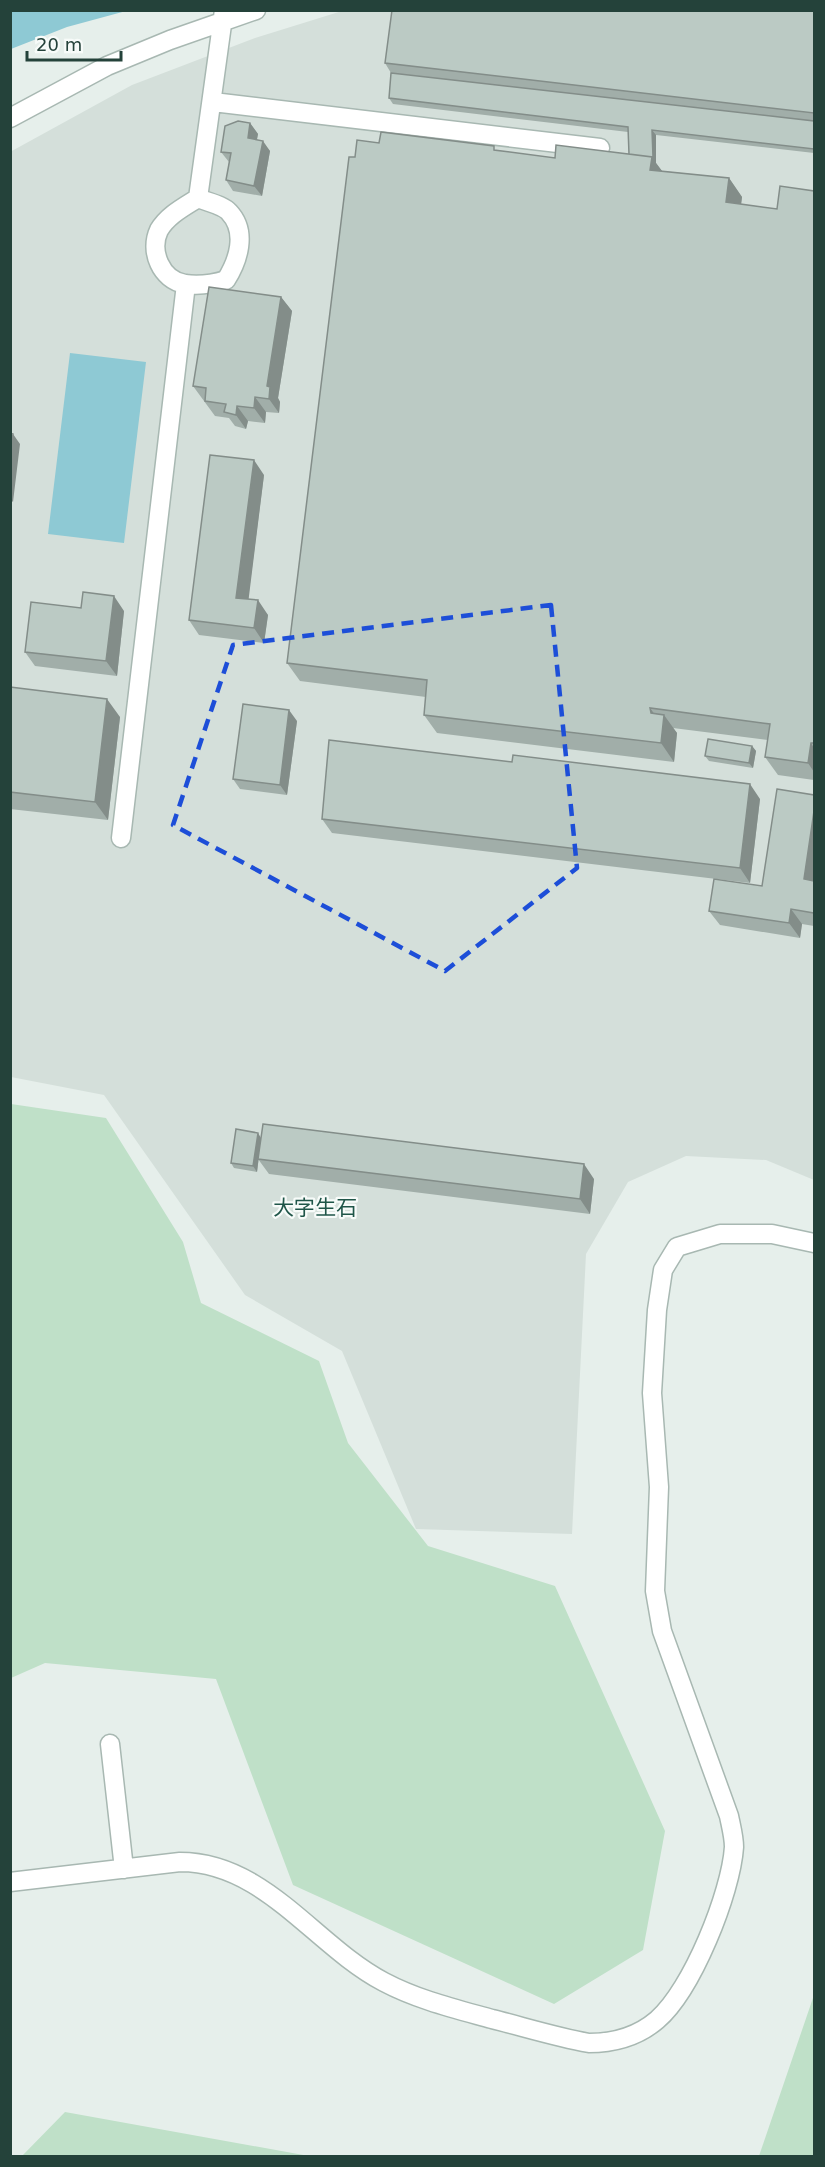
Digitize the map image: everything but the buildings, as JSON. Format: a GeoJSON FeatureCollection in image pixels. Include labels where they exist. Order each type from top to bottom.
{"type":"FeatureCollection","features":[{"type":"Feature","properties":{"kind":"street"},"geometry":{"type":"LineString","coordinates":[[10,118],[107,66],[223,16],[256,10]]}},
{"type":"Feature","properties":{"kind":"street"},"geometry":{"type":"LineString","coordinates":[[198,198],[229,211],[237,225],[240,244],[237,263],[226,280],[210,285],[186,284],[165,273],[156,257],[155,242],[169,217],[198,198],[223,16]]}},
{"type":"Feature","properties":{"kind":"street"},"geometry":{"type":"LineString","coordinates":[[213,102],[600,148]]}},
{"type":"Feature","properties":{"kind":"street"},"geometry":{"type":"LineString","coordinates":[[121,838],[186,284]]}},
{"type":"Feature","properties":{"kind":"street"},"geometry":{"type":"LineString","coordinates":[[10,1882],[180,1862],[203,1862],[220,1867],[259,1888],[381,1981],[401,1991],[450,2007],[589,2043],[610,2043],[636,2034],[657,2020],[676,1999],[703,1946],[729,1879],[734,1845],[726,1805],[662,1631],[655,1591],[659,1487],[652,1393],[657,1310],[663,1270],[677,1247],[720,1234],[772,1234],[814,1244]]}},
{"type":"Feature","properties":{"kind":"street"},"geometry":{"type":"LineString","coordinates":[[110,1744],[124,1869]]}},
{"type":"Feature","properties":{"kind":"highlighted area"},"geometry":{"type":"Polygon","coordinates":[[[551,605],[577,868],[445,971],[173,825],[233,645],[551,605]]]}},
{"type":"Feature","properties":{"kind":"shaded area"},"geometry":{"type":"Polygon","coordinates":[[[342,11],[814,11],[814,1180],[766,1160],[686,1156],[628,1182],[586,1254],[572,1534],[416,1529],[342,1351],[245,1295],[104,1095],[11,1077],[10,152],[132,85],[255,38],[342,11]]]}},
{"type":"Feature","properties":{"kind":"green space"},"geometry":{"type":"Polygon","coordinates":[[[11,1104],[106,1118],[183,1242],[201,1303],[319,1361],[348,1443],[428,1546],[555,1586],[665,1831],[643,1950],[554,2004],[293,1885],[216,1679],[45,1663],[11,1678],[11,1104]]]}},
{"type":"Feature","properties":{"kind":"green space"},"geometry":{"type":"Polygon","coordinates":[[[814,1995],[814,2156],[759,2156],[814,1995]]]}},
{"type":"Feature","properties":{"kind":"green space"},"geometry":{"type":"Polygon","coordinates":[[[65,2112],[309,2156],[22,2156],[65,2112]]]}},
{"type":"Feature","properties":{"kind":"water"},"geometry":{"type":"Polygon","coordinates":[[[11,10],[126,11],[67,27],[11,49],[11,10]]]}},
{"type":"Feature","properties":{"kind":"water"},"geometry":{"type":"Polygon","coordinates":[[[70,353],[146,362],[124,543],[48,534],[70,353]]]}},
{"type":"Feature","properties":{"kind":"district","name":"大字生石"},"geometry":{"type":"Point","coordinates":[315,1208]}}]}
